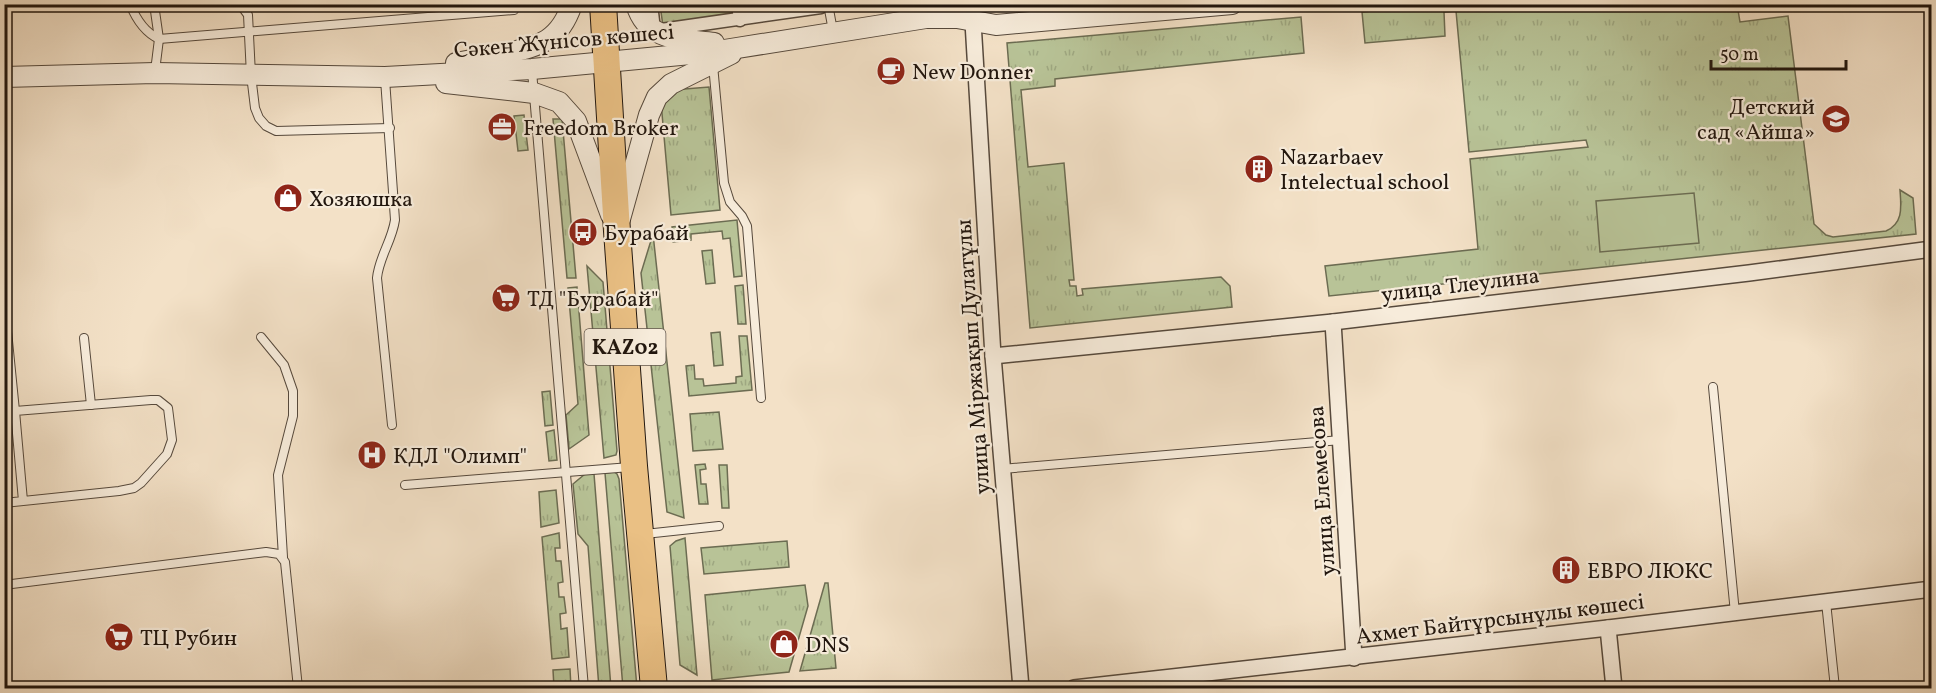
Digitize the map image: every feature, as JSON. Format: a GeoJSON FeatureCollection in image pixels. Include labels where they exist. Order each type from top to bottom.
{"type":"FeatureCollection","features":[{"type":"Feature","properties":{"kind":"highway","name":"KАZ02"},"geometry":{"type":"LineString","coordinates":[[603,4],[634,466],[654,688]]}},
{"type":"Feature","properties":{"kind":"street"},"geometry":{"type":"LineString","coordinates":[[388,77],[536,47],[564,24],[572,4]]}},
{"type":"Feature","properties":{"kind":"street"},"geometry":{"type":"LineString","coordinates":[[636,4],[639,13],[674,39],[747,46]]}},
{"type":"Feature","properties":{"kind":"street"},"geometry":{"type":"LineString","coordinates":[[651,4],[654,26]]}},
{"type":"Feature","properties":{"kind":"street"},"geometry":{"type":"LineString","coordinates":[[738,4],[740,20]]}},
{"type":"Feature","properties":{"kind":"street"},"geometry":{"type":"LineString","coordinates":[[654,26],[740,20],[821,7],[820,4]]}},
{"type":"Feature","properties":{"kind":"street"},"geometry":{"type":"LineString","coordinates":[[617,231],[654,104],[664,90],[712,57],[747,46],[926,18],[962,17],[996,25],[1232,4]]}},
{"type":"Feature","properties":{"kind":"street","name":"улица Міржақып Дулатұлы"},"geometry":{"type":"LineString","coordinates":[[962,17],[1021,688]]}},
{"type":"Feature","properties":{"kind":"street","name":"Сәкен Жүнісов көшесі"},"geometry":{"type":"LineString","coordinates":[[4,77],[155,73],[388,77],[712,57]]}},
{"type":"Feature","properties":{"kind":"street"},"geometry":{"type":"LineString","coordinates":[[388,77],[534,93],[559,102],[576,122],[617,231]]}},
{"type":"Feature","properties":{"kind":"street","name":"улица Тлеулина"},"geometry":{"type":"LineString","coordinates":[[993,356],[1333,322],[1932,249]]}},
{"type":"Feature","properties":{"kind":"street","name":"улица Елемесова"},"geometry":{"type":"LineString","coordinates":[[1333,322],[1354,657]]}},
{"type":"Feature","properties":{"kind":"street","name":"Ахмет Байтұрсынұлы көшесі"},"geometry":{"type":"LineString","coordinates":[[1074,688],[1932,589]]}},
{"type":"Feature","properties":{"kind":"street"},"geometry":{"type":"LineString","coordinates":[[1608,628],[1614,688]]}},
{"type":"Feature","properties":{"kind":"lane"},"geometry":{"type":"LineString","coordinates":[[130,4],[142,26],[148,33],[159,39],[514,10]]}},
{"type":"Feature","properties":{"kind":"lane"},"geometry":{"type":"LineString","coordinates":[[154,4],[159,39],[155,73]]}},
{"type":"Feature","properties":{"kind":"lane"},"geometry":{"type":"LineString","coordinates":[[240,4],[248,15],[250,75],[255,108],[259,118],[267,126],[276,131],[390,128]]}},
{"type":"Feature","properties":{"kind":"lane"},"geometry":{"type":"LineString","coordinates":[[828,4],[833,31]]}},
{"type":"Feature","properties":{"kind":"lane"},"geometry":{"type":"LineString","coordinates":[[712,57],[724,183],[730,202],[747,226],[761,399]]}},
{"type":"Feature","properties":{"kind":"lane"},"geometry":{"type":"LineString","coordinates":[[532,69],[584,688]]}},
{"type":"Feature","properties":{"kind":"lane"},"geometry":{"type":"LineString","coordinates":[[388,77],[395,220],[389,243],[378,266],[377,278],[393,425]]}},
{"type":"Feature","properties":{"kind":"lane"},"geometry":{"type":"LineString","coordinates":[[4,302],[23,501]]}},
{"type":"Feature","properties":{"kind":"lane"},"geometry":{"type":"LineString","coordinates":[[261,337],[284,365],[293,391],[293,416],[278,475],[283,557],[298,688]]}},
{"type":"Feature","properties":{"kind":"lane"},"geometry":{"type":"LineString","coordinates":[[84,338],[91,405]]}},
{"type":"Feature","properties":{"kind":"lane"},"geometry":{"type":"LineString","coordinates":[[1713,387],[1734,613]]}},
{"type":"Feature","properties":{"kind":"lane"},"geometry":{"type":"LineString","coordinates":[[4,503],[134,488],[141,483],[171,447],[172,431],[168,408],[164,403],[151,400],[15,411]]}},
{"type":"Feature","properties":{"kind":"lane"},"geometry":{"type":"LineString","coordinates":[[1002,469],[1341,440]]}},
{"type":"Feature","properties":{"kind":"lane"},"geometry":{"type":"LineString","coordinates":[[405,485],[634,466]]}},
{"type":"Feature","properties":{"kind":"lane"},"geometry":{"type":"LineString","coordinates":[[640,534],[719,526]]}},
{"type":"Feature","properties":{"kind":"lane"},"geometry":{"type":"LineString","coordinates":[[4,585],[266,552],[283,557]]}},
{"type":"Feature","properties":{"kind":"lane"},"geometry":{"type":"LineString","coordinates":[[1826,602],[1835,688]]}},
{"type":"Feature","properties":{"kind":"green space"},"geometry":{"type":"Polygon","coordinates":[[[746,4],[811,5],[747,14],[746,4]]]}},
{"type":"Feature","properties":{"kind":"green space"},"geometry":{"type":"Polygon","coordinates":[[[1446,4],[1737,4],[1740,22],[1788,16],[1814,224],[1826,235],[1833,237],[1886,231],[1892,228],[1899,219],[1900,190],[1913,198],[1916,234],[1329,296],[1325,266],[1478,249],[1470,159],[1588,147],[1586,140],[1469,152],[1456,11],[1444,12],[1445,36],[1365,43],[1362,12],[1446,4]]]}},
{"type":"Feature","properties":{"kind":"green space"},"geometry":{"type":"Polygon","coordinates":[[[660,5],[732,5],[734,17],[663,26],[660,5]]]}},
{"type":"Feature","properties":{"kind":"green space"},"geometry":{"type":"Polygon","coordinates":[[[1301,17],[1304,53],[1055,79],[1055,86],[1021,90],[1028,167],[1064,163],[1074,280],[1069,280],[1070,286],[1076,286],[1077,296],[1083,295],[1082,289],[1221,277],[1230,286],[1232,307],[1030,328],[1007,43],[1301,17]]]}},
{"type":"Feature","properties":{"kind":"green space"},"geometry":{"type":"Polygon","coordinates":[[[709,87],[720,210],[671,215],[660,91],[709,87]]]}},
{"type":"Feature","properties":{"kind":"green space"},"geometry":{"type":"Polygon","coordinates":[[[524,115],[528,150],[518,151],[514,116],[524,115]]]}},
{"type":"Feature","properties":{"kind":"green space"},"geometry":{"type":"Polygon","coordinates":[[[553,119],[562,119],[576,278],[567,278],[553,119]]]}},
{"type":"Feature","properties":{"kind":"green space"},"geometry":{"type":"Polygon","coordinates":[[[1694,193],[1699,243],[1600,252],[1596,201],[1694,193]]]}},
{"type":"Feature","properties":{"kind":"green space"},"geometry":{"type":"Polygon","coordinates":[[[737,220],[742,276],[734,277],[730,238],[723,239],[722,231],[691,234],[691,240],[673,242],[672,227],[737,220]]]}},
{"type":"Feature","properties":{"kind":"green space"},"geometry":{"type":"Polygon","coordinates":[[[653,234],[684,518],[667,512],[641,273],[653,234]]]}},
{"type":"Feature","properties":{"kind":"green space"},"geometry":{"type":"Polygon","coordinates":[[[712,250],[715,283],[706,284],[702,251],[712,250]]]}},
{"type":"Feature","properties":{"kind":"green space"},"geometry":{"type":"Polygon","coordinates":[[[587,266],[603,282],[617,451],[616,455],[604,458],[587,266]]]}},
{"type":"Feature","properties":{"kind":"green space"},"geometry":{"type":"Polygon","coordinates":[[[743,285],[746,324],[738,324],[735,286],[743,285]]]}},
{"type":"Feature","properties":{"kind":"green space"},"geometry":{"type":"Polygon","coordinates":[[[577,287],[589,435],[569,449],[566,415],[578,404],[568,288],[577,287]]]}},
{"type":"Feature","properties":{"kind":"green space"},"geometry":{"type":"Polygon","coordinates":[[[720,332],[723,365],[714,366],[711,333],[720,332]]]}},
{"type":"Feature","properties":{"kind":"green space"},"geometry":{"type":"Polygon","coordinates":[[[739,336],[747,336],[752,390],[689,396],[686,366],[694,365],[695,379],[703,379],[704,386],[736,383],[736,377],[742,376],[739,336]]]}},
{"type":"Feature","properties":{"kind":"green space"},"geometry":{"type":"Polygon","coordinates":[[[550,391],[553,425],[545,426],[542,392],[550,391]]]}},
{"type":"Feature","properties":{"kind":"green space"},"geometry":{"type":"Polygon","coordinates":[[[719,412],[723,449],[693,451],[690,414],[719,412]]]}},
{"type":"Feature","properties":{"kind":"green space"},"geometry":{"type":"Polygon","coordinates":[[[554,430],[557,460],[549,461],[546,432],[554,430]]]}},
{"type":"Feature","properties":{"kind":"green space"},"geometry":{"type":"Polygon","coordinates":[[[705,464],[706,469],[700,470],[701,484],[706,484],[708,504],[699,504],[695,465],[705,464]]]}},
{"type":"Feature","properties":{"kind":"green space"},"geometry":{"type":"Polygon","coordinates":[[[719,465],[727,465],[729,508],[722,508],[719,465]]]}},
{"type":"Feature","properties":{"kind":"green space"},"geometry":{"type":"Polygon","coordinates":[[[614,472],[619,479],[637,688],[623,688],[605,473],[614,472]]]}},
{"type":"Feature","properties":{"kind":"green space"},"geometry":{"type":"Polygon","coordinates":[[[585,474],[594,474],[611,688],[599,688],[588,546],[578,534],[573,484],[585,474]]]}},
{"type":"Feature","properties":{"kind":"green space"},"geometry":{"type":"Polygon","coordinates":[[[556,490],[559,523],[541,527],[539,492],[556,490]]]}},
{"type":"Feature","properties":{"kind":"green space"},"geometry":{"type":"Polygon","coordinates":[[[559,533],[560,548],[555,548],[556,561],[561,561],[563,582],[558,583],[559,597],[564,597],[566,613],[560,614],[561,629],[567,628],[569,657],[552,659],[542,537],[559,533]]]}},
{"type":"Feature","properties":{"kind":"green space"},"geometry":{"type":"Polygon","coordinates":[[[685,538],[697,675],[680,665],[670,546],[685,538]]]}},
{"type":"Feature","properties":{"kind":"green space"},"geometry":{"type":"Polygon","coordinates":[[[787,541],[789,567],[704,574],[701,548],[787,541]]]}},
{"type":"Feature","properties":{"kind":"green space"},"geometry":{"type":"Polygon","coordinates":[[[825,583],[828,583],[836,668],[800,671],[825,583]]]}},
{"type":"Feature","properties":{"kind":"green space"},"geometry":{"type":"Polygon","coordinates":[[[805,585],[808,606],[789,672],[712,680],[705,595],[805,585]]]}},
{"type":"Feature","properties":{"kind":"green space"},"geometry":{"type":"Polygon","coordinates":[[[570,669],[571,688],[554,688],[553,670],[570,669]]]}},
{"type":"Feature","properties":{"kind":"place","name":"New Donner"},"geometry":{"type":"Point","coordinates":[891,71]}},
{"type":"Feature","properties":{"kind":"place","name":"Детский сад «Айша»"},"geometry":{"type":"Point","coordinates":[1836,119]}},
{"type":"Feature","properties":{"kind":"place","name":"Freedom Broker"},"geometry":{"type":"Point","coordinates":[502,127]}},
{"type":"Feature","properties":{"kind":"place","name":"Nazarbaev Intelectual school"},"geometry":{"type":"Point","coordinates":[1259,169]}},
{"type":"Feature","properties":{"kind":"place","name":"Хозяюшка"},"geometry":{"type":"Point","coordinates":[288,198]}},
{"type":"Feature","properties":{"kind":"place","name":"Бурабай"},"geometry":{"type":"Point","coordinates":[583,232]}},
{"type":"Feature","properties":{"kind":"place","name":"ТД \"Бурабай\""},"geometry":{"type":"Point","coordinates":[506,298]}},
{"type":"Feature","properties":{"kind":"place","name":"КДЛ \"Олимп\""},"geometry":{"type":"Point","coordinates":[372,455]}},
{"type":"Feature","properties":{"kind":"place","name":"ЕВРО ЛЮКС"},"geometry":{"type":"Point","coordinates":[1566,570]}},
{"type":"Feature","properties":{"kind":"place","name":"ТЦ Рубин"},"geometry":{"type":"Point","coordinates":[119,637]}},
{"type":"Feature","properties":{"kind":"place","name":"DNS"},"geometry":{"type":"Point","coordinates":[784,644]}}]}
